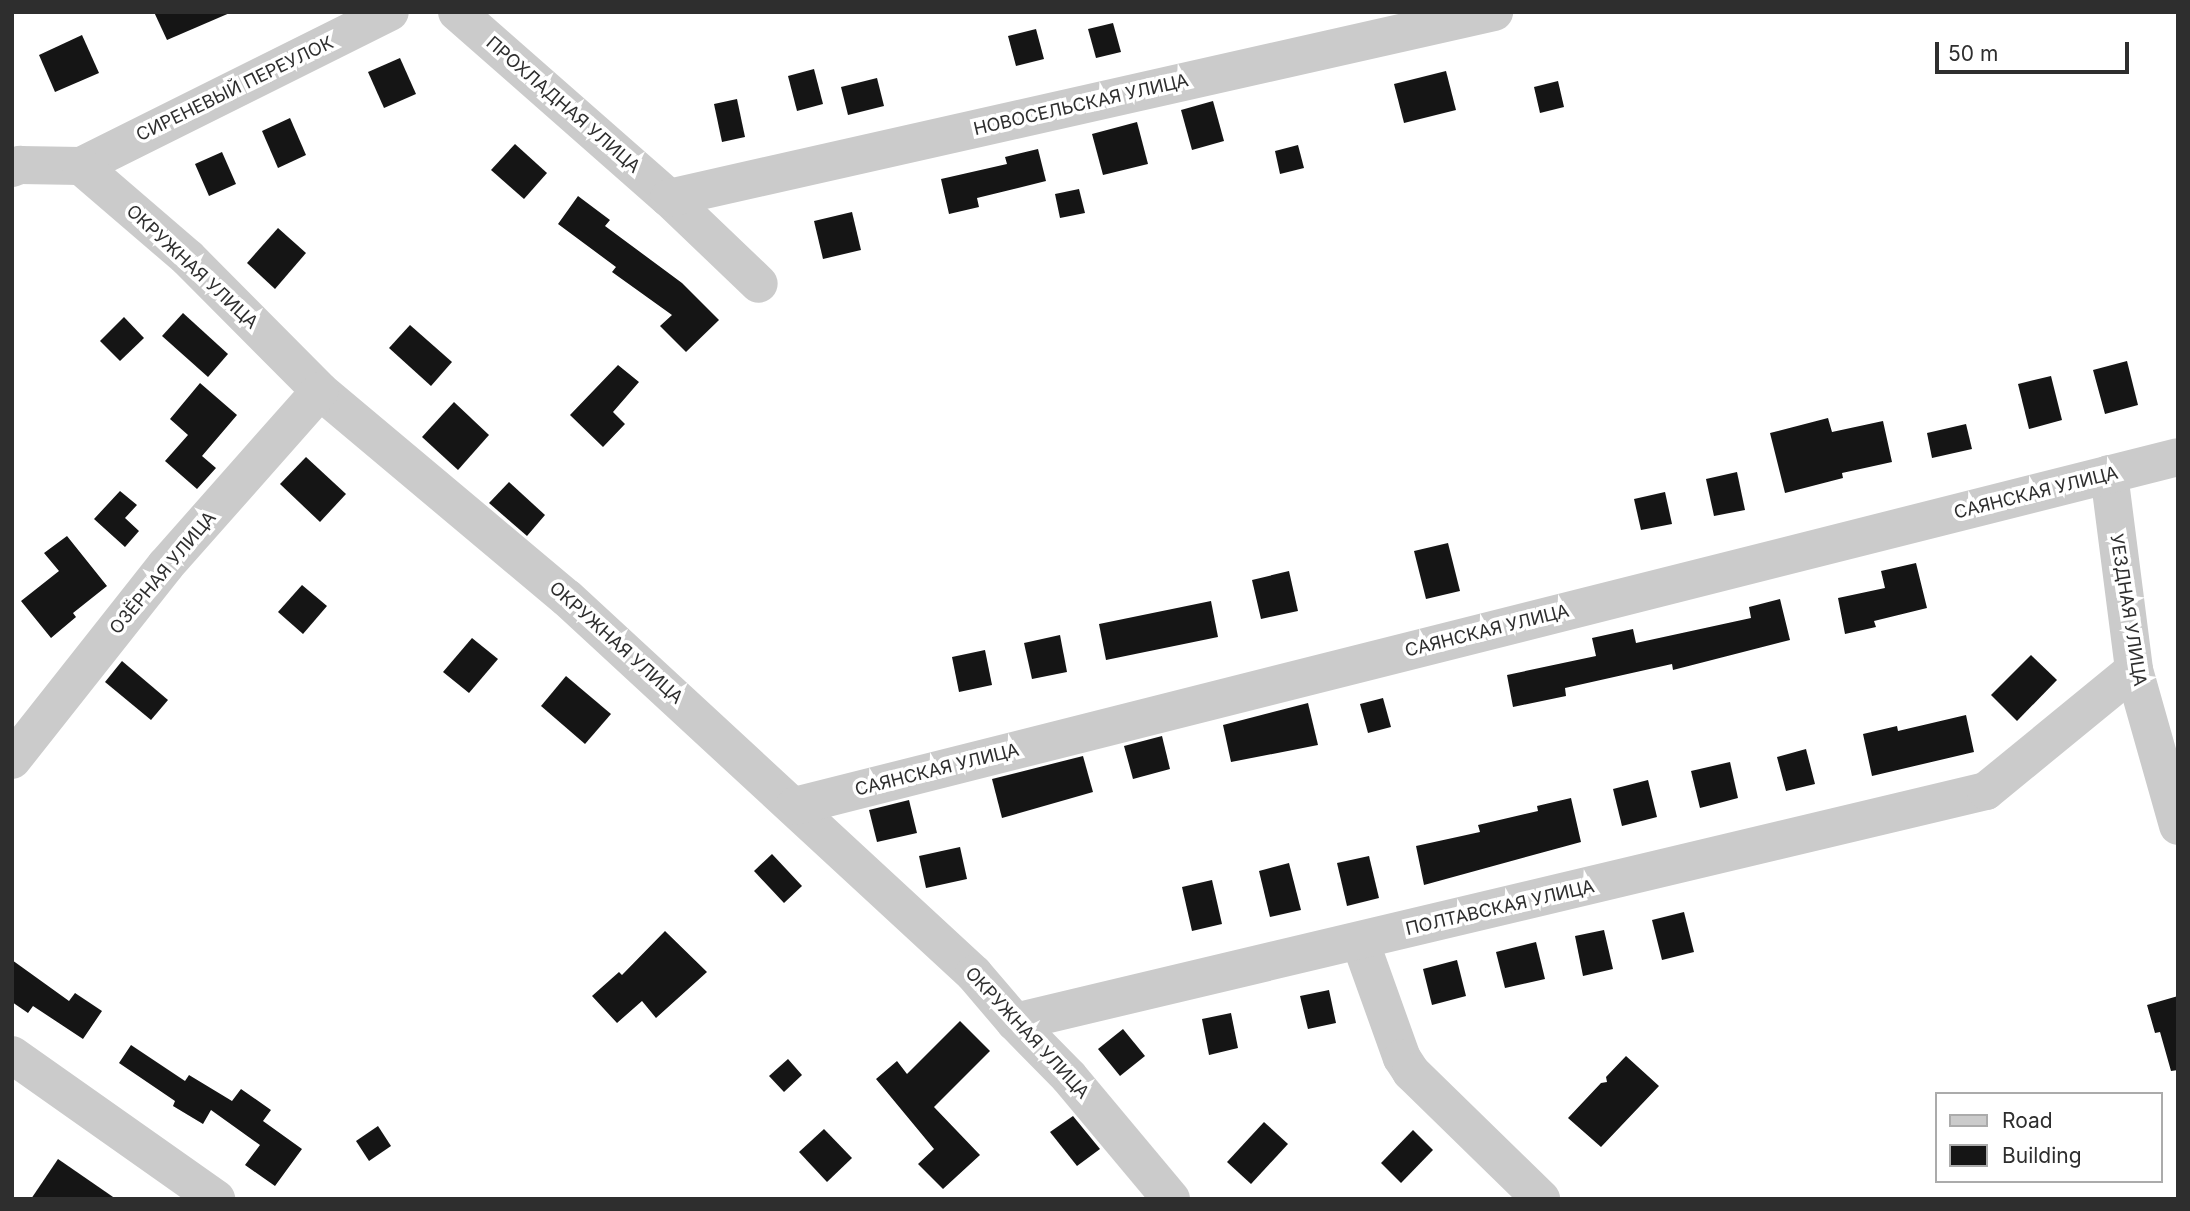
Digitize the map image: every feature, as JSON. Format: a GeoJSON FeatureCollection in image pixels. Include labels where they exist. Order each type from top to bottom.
{"type":"FeatureCollection","features":[{"type":"Feature","properties":{"kind":"street","name":"СИРЕНЕВЫЙ ПЕРЕУЛОК"},"geometry":{"type":"LineString","coordinates":[[81,166],[390,12]]}},
{"type":"Feature","properties":{"kind":"street","name":"ПРОХЛАДНАЯ УЛИЦА"},"geometry":{"type":"LineString","coordinates":[[457,12],[669,198],[759,285]]}},
{"type":"Feature","properties":{"kind":"street","name":"НОВОСЕЛЬСКАЯ УЛИЦА"},"geometry":{"type":"LineString","coordinates":[[669,198],[1494,12]]}},
{"type":"Feature","properties":{"kind":"street"},"geometry":{"type":"LineString","coordinates":[[12,168],[20,165],[81,166]]}},
{"type":"Feature","properties":{"kind":"street","name":"ОКРУЖНАЯ УЛИЦА"},"geometry":{"type":"LineString","coordinates":[[81,166],[188,258],[320,391],[540,574],[795,806],[974,974],[1014,1022],[1069,1077],[1171,1199]]}},
{"type":"Feature","properties":{"kind":"street","name":"ОЗЁРНАЯ УЛИЦА"},"geometry":{"type":"LineString","coordinates":[[12,760],[166,565],[320,391]]}},
{"type":"Feature","properties":{"kind":"street","name":"САЯНСКАЯ УЛИЦА"},"geometry":{"type":"LineString","coordinates":[[795,806],[2178,457]]}},
{"type":"Feature","properties":{"kind":"street","name":"УЕЗДНАЯ УЛИЦА"},"geometry":{"type":"LineString","coordinates":[[2109,474],[2134,670],[2178,826]]}},
{"type":"Feature","properties":{"kind":"street","name":"ПОЛТАВСКАЯ УЛИЦА"},"geometry":{"type":"LineString","coordinates":[[1014,1022],[1986,791],[2134,670]]}},
{"type":"Feature","properties":{"kind":"street"},"geometry":{"type":"LineString","coordinates":[[1360,941],[1402,1058],[1410,1072],[1541,1199]]}},
{"type":"Feature","properties":{"kind":"street"},"geometry":{"type":"LineString","coordinates":[[12,1055],[216,1199]]}},
{"type":"Feature","properties":{"kind":"building"},"geometry":{"type":"Polygon","coordinates":[[[154,12],[232,12],[167,40],[154,12]]]}},
{"type":"Feature","properties":{"kind":"building"},"geometry":{"type":"Polygon","coordinates":[[[1113,23],[1121,52],[1096,58],[1088,29],[1113,23]]]}},
{"type":"Feature","properties":{"kind":"building"},"geometry":{"type":"Polygon","coordinates":[[[1036,29],[1044,59],[1016,66],[1008,36],[1036,29]]]}},
{"type":"Feature","properties":{"kind":"building"},"geometry":{"type":"Polygon","coordinates":[[[82,35],[99,73],[55,92],[39,55],[82,35]]]}},
{"type":"Feature","properties":{"kind":"building"},"geometry":{"type":"Polygon","coordinates":[[[400,58],[416,94],[384,108],[368,72],[400,58]]]}},
{"type":"Feature","properties":{"kind":"building"},"geometry":{"type":"Polygon","coordinates":[[[814,69],[823,104],[797,111],[788,76],[814,69]]]}},
{"type":"Feature","properties":{"kind":"building"},"geometry":{"type":"Polygon","coordinates":[[[1446,71],[1456,110],[1404,123],[1394,84],[1446,71]]]}},
{"type":"Feature","properties":{"kind":"building"},"geometry":{"type":"Polygon","coordinates":[[[877,78],[884,106],[848,115],[841,87],[877,78]]]}},
{"type":"Feature","properties":{"kind":"building"},"geometry":{"type":"Polygon","coordinates":[[[1558,81],[1564,107],[1540,113],[1534,87],[1558,81]]]}},
{"type":"Feature","properties":{"kind":"building"},"geometry":{"type":"Polygon","coordinates":[[[737,99],[745,137],[722,142],[714,104],[737,99]]]}},
{"type":"Feature","properties":{"kind":"building"},"geometry":{"type":"Polygon","coordinates":[[[1213,101],[1224,141],[1192,150],[1181,110],[1213,101]]]}},
{"type":"Feature","properties":{"kind":"building"},"geometry":{"type":"Polygon","coordinates":[[[290,118],[306,155],[278,168],[262,131],[290,118]]]}},
{"type":"Feature","properties":{"kind":"building"},"geometry":{"type":"Polygon","coordinates":[[[1137,122],[1148,164],[1103,175],[1092,134],[1137,122]]]}},
{"type":"Feature","properties":{"kind":"building"},"geometry":{"type":"Polygon","coordinates":[[[515,144],[547,173],[524,199],[491,170],[515,144]]]}},
{"type":"Feature","properties":{"kind":"building"},"geometry":{"type":"Polygon","coordinates":[[[1298,145],[1304,168],[1280,174],[1275,151],[1298,145]]]}},
{"type":"Feature","properties":{"kind":"building"},"geometry":{"type":"Polygon","coordinates":[[[1038,149],[1046,181],[977,198],[979,207],[949,214],[941,179],[1007,164],[1005,157],[1038,149]]]}},
{"type":"Feature","properties":{"kind":"building"},"geometry":{"type":"Polygon","coordinates":[[[222,152],[236,184],[209,196],[195,164],[222,152]]]}},
{"type":"Feature","properties":{"kind":"building"},"geometry":{"type":"Polygon","coordinates":[[[1079,189],[1085,213],[1060,218],[1055,194],[1079,189]]]}},
{"type":"Feature","properties":{"kind":"building"},"geometry":{"type":"Polygon","coordinates":[[[578,196],[610,220],[605,226],[682,283],[719,320],[686,352],[660,326],[672,315],[612,272],[616,267],[558,224],[578,196]]]}},
{"type":"Feature","properties":{"kind":"building"},"geometry":{"type":"Polygon","coordinates":[[[852,212],[861,250],[823,259],[814,221],[852,212]]]}},
{"type":"Feature","properties":{"kind":"building"},"geometry":{"type":"Polygon","coordinates":[[[278,228],[306,253],[275,289],[247,263],[278,228]]]}},
{"type":"Feature","properties":{"kind":"building"},"geometry":{"type":"Polygon","coordinates":[[[183,313],[228,354],[208,377],[162,336],[183,313]]]}},
{"type":"Feature","properties":{"kind":"building"},"geometry":{"type":"Polygon","coordinates":[[[124,317],[144,338],[120,361],[100,341],[124,317]]]}},
{"type":"Feature","properties":{"kind":"building"},"geometry":{"type":"Polygon","coordinates":[[[410,325],[452,362],[431,386],[389,348],[410,325]]]}},
{"type":"Feature","properties":{"kind":"building"},"geometry":{"type":"Polygon","coordinates":[[[2127,361],[2138,405],[2105,414],[2093,370],[2127,361]]]}},
{"type":"Feature","properties":{"kind":"building"},"geometry":{"type":"Polygon","coordinates":[[[618,365],[639,382],[613,412],[625,424],[603,447],[570,415],[618,365]]]}},
{"type":"Feature","properties":{"kind":"building"},"geometry":{"type":"Polygon","coordinates":[[[2051,376],[2062,420],[2029,429],[2018,384],[2051,376]]]}},
{"type":"Feature","properties":{"kind":"building"},"geometry":{"type":"Polygon","coordinates":[[[200,383],[237,415],[202,456],[216,468],[197,489],[165,461],[188,435],[170,419],[200,383]]]}},
{"type":"Feature","properties":{"kind":"building"},"geometry":{"type":"Polygon","coordinates":[[[454,402],[489,435],[458,470],[422,437],[454,402]]]}},
{"type":"Feature","properties":{"kind":"building"},"geometry":{"type":"Polygon","coordinates":[[[1828,418],[1832,432],[1883,421],[1892,462],[1842,473],[1843,478],[1785,493],[1770,433],[1828,418]]]}},
{"type":"Feature","properties":{"kind":"building"},"geometry":{"type":"Polygon","coordinates":[[[1966,424],[1972,449],[1932,458],[1927,433],[1966,424]]]}},
{"type":"Feature","properties":{"kind":"building"},"geometry":{"type":"Polygon","coordinates":[[[306,457],[346,494],[320,522],[280,484],[306,457]]]}},
{"type":"Feature","properties":{"kind":"building"},"geometry":{"type":"Polygon","coordinates":[[[1737,472],[1745,510],[1714,516],[1706,479],[1737,472]]]}},
{"type":"Feature","properties":{"kind":"building"},"geometry":{"type":"Polygon","coordinates":[[[509,482],[545,515],[527,536],[489,503],[509,482]]]}},
{"type":"Feature","properties":{"kind":"building"},"geometry":{"type":"Polygon","coordinates":[[[120,491],[137,505],[125,518],[139,531],[125,547],[94,519],[120,491]]]}},
{"type":"Feature","properties":{"kind":"building"},"geometry":{"type":"Polygon","coordinates":[[[1665,492],[1672,524],[1641,530],[1634,499],[1665,492]]]}},
{"type":"Feature","properties":{"kind":"building"},"geometry":{"type":"Polygon","coordinates":[[[67,536],[107,586],[73,613],[76,617],[51,638],[21,601],[59,571],[44,553],[67,536]]]}},
{"type":"Feature","properties":{"kind":"building"},"geometry":{"type":"Polygon","coordinates":[[[1448,543],[1460,591],[1426,599],[1414,551],[1448,543]]]}},
{"type":"Feature","properties":{"kind":"building"},"geometry":{"type":"Polygon","coordinates":[[[1916,563],[1927,608],[1874,621],[1876,627],[1845,634],[1838,598],[1885,588],[1881,571],[1916,563]]]}},
{"type":"Feature","properties":{"kind":"building"},"geometry":{"type":"Polygon","coordinates":[[[1289,571],[1298,611],[1261,619],[1252,580],[1289,571]]]}},
{"type":"Feature","properties":{"kind":"building"},"geometry":{"type":"Polygon","coordinates":[[[302,585],[327,606],[303,634],[278,612],[302,585]]]}},
{"type":"Feature","properties":{"kind":"building"},"geometry":{"type":"Polygon","coordinates":[[[1780,599],[1790,640],[1673,670],[1672,664],[1565,688],[1566,696],[1513,707],[1507,675],[1596,656],[1592,638],[1633,629],[1636,643],[1751,618],[1749,607],[1780,599]]]}},
{"type":"Feature","properties":{"kind":"building"},"geometry":{"type":"Polygon","coordinates":[[[1211,601],[1218,637],[1106,660],[1099,624],[1211,601]]]}},
{"type":"Feature","properties":{"kind":"building"},"geometry":{"type":"Polygon","coordinates":[[[1060,635],[1067,672],[1032,679],[1024,643],[1060,635]]]}},
{"type":"Feature","properties":{"kind":"building"},"geometry":{"type":"Polygon","coordinates":[[[472,638],[498,659],[469,693],[443,672],[472,638]]]}},
{"type":"Feature","properties":{"kind":"building"},"geometry":{"type":"Polygon","coordinates":[[[985,650],[992,685],[959,692],[952,657],[985,650]]]}},
{"type":"Feature","properties":{"kind":"building"},"geometry":{"type":"Polygon","coordinates":[[[2031,655],[2057,680],[2017,721],[1991,695],[2031,655]]]}},
{"type":"Feature","properties":{"kind":"building"},"geometry":{"type":"Polygon","coordinates":[[[122,661],[168,700],[151,720],[105,682],[122,661]]]}},
{"type":"Feature","properties":{"kind":"building"},"geometry":{"type":"Polygon","coordinates":[[[566,676],[611,714],[585,744],[541,706],[566,676]]]}},
{"type":"Feature","properties":{"kind":"building"},"geometry":{"type":"Polygon","coordinates":[[[1383,698],[1391,727],[1368,733],[1360,704],[1383,698]]]}},
{"type":"Feature","properties":{"kind":"building"},"geometry":{"type":"Polygon","coordinates":[[[1308,703],[1318,745],[1231,762],[1223,725],[1308,703]]]}},
{"type":"Feature","properties":{"kind":"building"},"geometry":{"type":"Polygon","coordinates":[[[1966,715],[1974,752],[1872,776],[1863,734],[1897,726],[1898,731],[1966,715]]]}},
{"type":"Feature","properties":{"kind":"building"},"geometry":{"type":"Polygon","coordinates":[[[1162,736],[1170,769],[1133,779],[1124,746],[1162,736]]]}},
{"type":"Feature","properties":{"kind":"building"},"geometry":{"type":"Polygon","coordinates":[[[1806,749],[1815,784],[1786,791],[1777,757],[1806,749]]]}},
{"type":"Feature","properties":{"kind":"building"},"geometry":{"type":"Polygon","coordinates":[[[1083,756],[1093,792],[1002,818],[992,779],[1083,756]]]}},
{"type":"Feature","properties":{"kind":"building"},"geometry":{"type":"Polygon","coordinates":[[[1730,762],[1738,798],[1700,808],[1691,771],[1730,762]]]}},
{"type":"Feature","properties":{"kind":"building"},"geometry":{"type":"Polygon","coordinates":[[[1648,780],[1657,817],[1622,826],[1613,789],[1648,780]]]}},
{"type":"Feature","properties":{"kind":"building"},"geometry":{"type":"Polygon","coordinates":[[[1571,798],[1581,842],[1424,885],[1416,846],[1480,832],[1478,825],[1538,811],[1537,806],[1571,798]]]}},
{"type":"Feature","properties":{"kind":"building"},"geometry":{"type":"Polygon","coordinates":[[[909,800],[917,833],[877,842],[869,810],[909,800]]]}},
{"type":"Feature","properties":{"kind":"building"},"geometry":{"type":"Polygon","coordinates":[[[960,847],[967,879],[926,888],[919,856],[960,847]]]}},
{"type":"Feature","properties":{"kind":"building"},"geometry":{"type":"Polygon","coordinates":[[[772,854],[802,886],[784,903],[754,871],[772,854]]]}},
{"type":"Feature","properties":{"kind":"building"},"geometry":{"type":"Polygon","coordinates":[[[1369,856],[1379,898],[1347,906],[1337,863],[1369,856]]]}},
{"type":"Feature","properties":{"kind":"building"},"geometry":{"type":"Polygon","coordinates":[[[1289,863],[1301,910],[1270,917],[1259,871],[1289,863]]]}},
{"type":"Feature","properties":{"kind":"building"},"geometry":{"type":"Polygon","coordinates":[[[1212,880],[1222,924],[1192,931],[1182,887],[1212,880]]]}},
{"type":"Feature","properties":{"kind":"building"},"geometry":{"type":"Polygon","coordinates":[[[1684,912],[1694,952],[1662,960],[1652,920],[1684,912]]]}},
{"type":"Feature","properties":{"kind":"building"},"geometry":{"type":"Polygon","coordinates":[[[1604,930],[1613,969],[1583,976],[1575,936],[1604,930]]]}},
{"type":"Feature","properties":{"kind":"building"},"geometry":{"type":"Polygon","coordinates":[[[665,931],[707,972],[656,1018],[642,1001],[617,1023],[592,996],[619,972],[622,975],[665,931]]]}},
{"type":"Feature","properties":{"kind":"building"},"geometry":{"type":"Polygon","coordinates":[[[1536,942],[1545,979],[1505,988],[1496,952],[1536,942]]]}},
{"type":"Feature","properties":{"kind":"building"},"geometry":{"type":"Polygon","coordinates":[[[12,960],[69,1001],[75,993],[102,1011],[83,1039],[33,1006],[28,1013],[12,1002],[12,960]]]}},
{"type":"Feature","properties":{"kind":"building"},"geometry":{"type":"Polygon","coordinates":[[[1457,960],[1466,996],[1432,1005],[1423,969],[1457,960]]]}},
{"type":"Feature","properties":{"kind":"building"},"geometry":{"type":"Polygon","coordinates":[[[1329,990],[1336,1023],[1308,1029],[1300,996],[1329,990]]]}},
{"type":"Feature","properties":{"kind":"building"},"geometry":{"type":"Polygon","coordinates":[[[2178,996],[2178,1070],[2171,1071],[2160,1032],[2155,1033],[2147,1005],[2178,996]]]}},
{"type":"Feature","properties":{"kind":"building"},"geometry":{"type":"Polygon","coordinates":[[[1231,1013],[1238,1048],[1209,1055],[1202,1019],[1231,1013]]]}},
{"type":"Feature","properties":{"kind":"building"},"geometry":{"type":"Polygon","coordinates":[[[960,1021],[990,1051],[934,1107],[980,1155],[943,1189],[918,1164],[934,1149],[876,1079],[897,1061],[907,1074],[960,1021]]]}},
{"type":"Feature","properties":{"kind":"building"},"geometry":{"type":"Polygon","coordinates":[[[1123,1029],[1145,1056],[1120,1076],[1098,1049],[1123,1029]]]}},
{"type":"Feature","properties":{"kind":"building"},"geometry":{"type":"Polygon","coordinates":[[[131,1045],[185,1081],[189,1075],[232,1101],[241,1089],[271,1110],[263,1121],[302,1149],[275,1186],[245,1165],[260,1145],[211,1110],[203,1124],[173,1106],[175,1101],[119,1063],[131,1045]]]}},
{"type":"Feature","properties":{"kind":"building"},"geometry":{"type":"Polygon","coordinates":[[[1626,1056],[1659,1086],[1601,1147],[1568,1118],[1601,1083],[1607,1082],[1606,1077],[1626,1056]]]}},
{"type":"Feature","properties":{"kind":"building"},"geometry":{"type":"Polygon","coordinates":[[[788,1059],[802,1075],[784,1092],[769,1076],[788,1059]]]}},
{"type":"Feature","properties":{"kind":"building"},"geometry":{"type":"Polygon","coordinates":[[[1073,1116],[1100,1149],[1077,1166],[1050,1132],[1073,1116]]]}},
{"type":"Feature","properties":{"kind":"building"},"geometry":{"type":"Polygon","coordinates":[[[1264,1122],[1288,1144],[1251,1184],[1227,1162],[1264,1122]]]}},
{"type":"Feature","properties":{"kind":"building"},"geometry":{"type":"Polygon","coordinates":[[[378,1126],[391,1146],[369,1161],[356,1141],[378,1126]]]}},
{"type":"Feature","properties":{"kind":"building"},"geometry":{"type":"Polygon","coordinates":[[[824,1129],[852,1158],[827,1182],[799,1152],[824,1129]]]}},
{"type":"Feature","properties":{"kind":"building"},"geometry":{"type":"Polygon","coordinates":[[[1413,1130],[1433,1150],[1401,1183],[1381,1163],[1413,1130]]]}},
{"type":"Feature","properties":{"kind":"building"},"geometry":{"type":"Polygon","coordinates":[[[58,1159],[116,1199],[31,1199],[58,1159]]]}}]}
